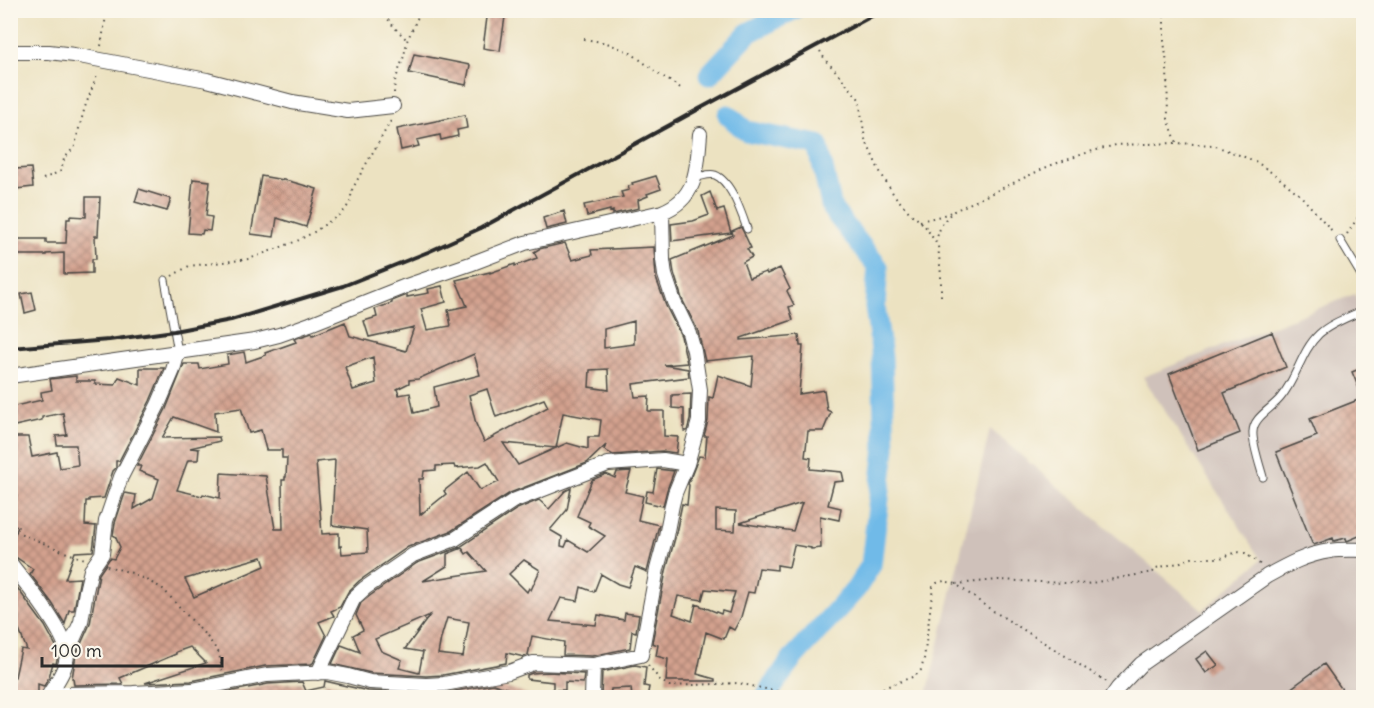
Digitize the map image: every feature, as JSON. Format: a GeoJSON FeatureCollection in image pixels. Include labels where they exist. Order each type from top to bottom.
{"type":"FeatureCollection","features":[{"type":"Feature","properties":{"kind":"street"},"geometry":{"type":"LineString","coordinates":[[10,52],[49,52],[74,56],[207,80],[292,102],[348,111],[393,106]]}},
{"type":"Feature","properties":{"kind":"street"},"geometry":{"type":"LineString","coordinates":[[10,376],[231,346],[279,335],[525,243],[662,212],[683,199],[696,177],[700,135]]}},
{"type":"Feature","properties":{"kind":"street"},"geometry":{"type":"LineString","coordinates":[[51,698],[64,694],[153,695],[192,690],[267,675],[327,672],[370,682],[444,684],[509,672],[533,663],[593,665],[641,655],[672,505],[699,421],[700,390],[694,351],[665,274],[662,212]]}},
{"type":"Feature","properties":{"kind":"street"},"geometry":{"type":"LineString","coordinates":[[46,698],[62,673],[67,653],[81,622],[91,570],[102,554],[106,521],[121,477],[158,405],[178,352]]}},
{"type":"Feature","properties":{"kind":"street"},"geometry":{"type":"LineString","coordinates":[[318,673],[354,598],[413,555],[455,539],[513,501],[608,464],[663,460],[687,464]]}},
{"type":"Feature","properties":{"kind":"street"},"geometry":{"type":"LineString","coordinates":[[1114,693],[1141,664],[1274,572],[1288,564],[1329,551],[1364,550]]}},
{"type":"Feature","properties":{"kind":"street"},"geometry":{"type":"LineString","coordinates":[[10,563],[55,625],[67,653]]}},
{"type":"Feature","properties":{"kind":"street"},"geometry":{"type":"LineString","coordinates":[[592,698],[593,665]]}},
{"type":"Feature","properties":{"kind":"lane"},"geometry":{"type":"LineString","coordinates":[[696,177],[708,174],[722,180],[735,199],[747,229]]}},
{"type":"Feature","properties":{"kind":"lane"},"geometry":{"type":"LineString","coordinates":[[1341,240],[1364,280]]}},
{"type":"Feature","properties":{"kind":"lane"},"geometry":{"type":"LineString","coordinates":[[165,280],[178,352]]}},
{"type":"Feature","properties":{"kind":"lane"},"geometry":{"type":"LineString","coordinates":[[1263,477],[1252,433],[1257,420],[1286,392],[1318,334],[1364,310]]}},
{"type":"Feature","properties":{"kind":"path"},"geometry":{"type":"LineString","coordinates":[[381,10],[407,41]]}},
{"type":"Feature","properties":{"kind":"path"},"geometry":{"type":"LineString","coordinates":[[165,280],[189,266],[249,259],[297,241],[343,212],[350,202],[352,190],[361,173],[392,120],[395,81],[407,41],[421,10]]}},
{"type":"Feature","properties":{"kind":"path"},"geometry":{"type":"LineString","coordinates":[[1164,10],[1168,119],[1177,143]]}},
{"type":"Feature","properties":{"kind":"path"},"geometry":{"type":"LineString","coordinates":[[584,39],[607,43],[631,53],[682,89]]}},
{"type":"Feature","properties":{"kind":"path"},"geometry":{"type":"LineString","coordinates":[[819,51],[859,99],[865,139],[879,170],[903,206],[920,220],[936,242],[940,253],[940,299]]}},
{"type":"Feature","properties":{"kind":"path"},"geometry":{"type":"LineString","coordinates":[[43,179],[61,171],[64,159],[75,146],[85,107]]}},
{"type":"Feature","properties":{"kind":"path"},"geometry":{"type":"LineString","coordinates":[[920,220],[954,211],[1049,166],[1089,152],[1116,146],[1177,143],[1213,146],[1255,161],[1300,195],[1341,240],[1350,231],[1364,208]]}},
{"type":"Feature","properties":{"kind":"path"},"geometry":{"type":"LineString","coordinates":[[936,242],[945,219],[954,211]]}},
{"type":"Feature","properties":{"kind":"path"},"geometry":{"type":"LineString","coordinates":[[10,529],[67,553],[132,573],[162,588],[219,653],[224,683]]}},
{"type":"Feature","properties":{"kind":"path"},"geometry":{"type":"LineString","coordinates":[[641,655],[660,680],[669,686],[738,683],[799,697],[844,696],[883,688],[915,676],[921,670],[933,587],[937,582],[956,584],[998,580],[1086,584],[1154,572],[1156,568],[1192,558],[1221,558],[1237,552],[1245,553],[1274,572]]}},
{"type":"Feature","properties":{"kind":"path"},"geometry":{"type":"LineString","coordinates":[[956,584],[987,607],[1086,669],[1114,693]]}},
{"type":"Feature","properties":{"kind":"shaded area"},"geometry":{"type":"Polygon","coordinates":[[[1355,294],[1364,316],[1363,697],[926,698],[990,429],[1203,610],[1261,560],[1143,377],[1355,294]]]}},
{"type":"Feature","properties":{"kind":"building"},"geometry":{"type":"Polygon","coordinates":[[[488,10],[506,10],[500,51],[483,48],[488,10]]]}},
{"type":"Feature","properties":{"kind":"building"},"geometry":{"type":"Polygon","coordinates":[[[414,54],[470,65],[466,85],[409,73],[414,54]]]}},
{"type":"Feature","properties":{"kind":"building"},"geometry":{"type":"Polygon","coordinates":[[[465,115],[467,128],[457,130],[458,136],[441,140],[440,135],[417,140],[419,146],[401,150],[397,129],[465,115]]]}},
{"type":"Feature","properties":{"kind":"building"},"geometry":{"type":"Polygon","coordinates":[[[31,168],[33,187],[16,189],[15,169],[31,168]]]}},
{"type":"Feature","properties":{"kind":"building"},"geometry":{"type":"Polygon","coordinates":[[[261,176],[317,189],[306,227],[277,218],[274,237],[251,234],[261,176]]]}},
{"type":"Feature","properties":{"kind":"building"},"geometry":{"type":"Polygon","coordinates":[[[656,176],[661,189],[638,200],[639,208],[613,214],[610,210],[587,216],[584,205],[623,197],[621,192],[629,190],[628,186],[633,185],[632,183],[656,176]]]}},
{"type":"Feature","properties":{"kind":"building"},"geometry":{"type":"Polygon","coordinates":[[[193,179],[210,181],[206,216],[212,217],[210,231],[203,230],[202,234],[188,233],[193,179]]]}},
{"type":"Feature","properties":{"kind":"building"},"geometry":{"type":"Polygon","coordinates":[[[139,189],[171,199],[167,211],[135,202],[139,189]]]}},
{"type":"Feature","properties":{"kind":"building"},"geometry":{"type":"Polygon","coordinates":[[[710,192],[717,211],[724,209],[731,233],[672,241],[671,224],[693,221],[709,215],[702,196],[710,192]]]}},
{"type":"Feature","properties":{"kind":"building"},"geometry":{"type":"Polygon","coordinates":[[[86,197],[100,197],[98,236],[95,236],[96,259],[92,259],[92,273],[64,274],[64,253],[17,255],[18,239],[46,239],[46,243],[66,243],[67,219],[70,219],[70,216],[86,217],[86,197]]]}},
{"type":"Feature","properties":{"kind":"building"},"geometry":{"type":"Polygon","coordinates":[[[564,211],[567,224],[546,229],[543,218],[564,211]]]}},
{"type":"Feature","properties":{"kind":"building"},"geometry":{"type":"Polygon","coordinates":[[[741,227],[751,248],[747,249],[752,257],[743,262],[749,278],[780,268],[790,289],[787,291],[794,305],[789,307],[793,320],[741,338],[741,340],[799,335],[800,346],[803,346],[799,394],[824,390],[827,410],[831,412],[823,431],[808,431],[805,457],[811,458],[810,469],[842,472],[844,481],[834,482],[828,505],[841,508],[839,520],[820,516],[821,548],[811,549],[794,545],[789,567],[777,565],[777,570],[759,568],[754,593],[748,592],[741,617],[734,630],[729,627],[724,639],[706,632],[697,674],[715,679],[715,681],[666,681],[668,659],[656,656],[658,645],[652,643],[682,504],[687,505],[688,484],[699,456],[705,457],[707,436],[704,436],[708,421],[709,397],[713,398],[718,375],[751,386],[754,356],[705,361],[698,331],[682,299],[672,260],[733,235],[732,231],[741,227]],[[802,503],[740,523],[793,531],[802,503]],[[716,510],[716,530],[735,531],[736,511],[716,510]],[[705,589],[702,600],[678,596],[673,614],[692,621],[696,604],[721,614],[722,611],[729,613],[735,592],[705,589]]]}},
{"type":"Feature","properties":{"kind":"building"},"geometry":{"type":"Polygon","coordinates":[[[565,243],[572,260],[592,255],[591,250],[654,247],[656,278],[666,306],[681,336],[687,363],[664,365],[688,369],[689,377],[633,384],[635,397],[649,396],[648,411],[664,411],[664,436],[678,437],[676,453],[662,451],[613,455],[604,450],[606,445],[587,463],[510,493],[451,531],[408,547],[359,581],[348,592],[340,607],[331,611],[334,616],[319,622],[326,636],[311,664],[265,666],[191,681],[145,683],[206,663],[190,647],[120,678],[123,684],[74,685],[72,678],[76,655],[90,624],[99,574],[110,558],[114,559],[120,547],[113,535],[125,493],[136,495],[134,509],[153,498],[159,479],[139,471],[141,466],[137,466],[166,409],[184,364],[199,364],[200,369],[228,364],[227,355],[244,352],[246,362],[296,342],[294,339],[312,333],[313,335],[345,322],[350,336],[406,351],[414,327],[369,337],[364,321],[377,317],[375,309],[407,295],[407,297],[429,293],[428,289],[442,286],[446,302],[421,309],[427,330],[451,326],[448,310],[467,306],[456,280],[490,273],[537,258],[534,252],[565,243]],[[634,321],[604,329],[604,348],[634,344],[634,321]],[[474,354],[418,379],[409,380],[409,383],[397,389],[399,395],[410,393],[414,413],[437,407],[434,387],[480,375],[474,354]],[[373,357],[345,367],[353,390],[376,383],[373,357]],[[608,369],[590,370],[589,387],[609,390],[608,369]],[[487,389],[469,395],[476,424],[484,442],[548,407],[544,399],[496,417],[487,389]],[[241,408],[215,412],[216,432],[174,417],[162,438],[219,437],[220,441],[190,448],[199,449],[198,460],[188,460],[177,490],[220,498],[221,473],[266,476],[275,529],[283,529],[282,480],[286,477],[287,458],[282,458],[282,450],[266,450],[261,430],[249,433],[241,408]],[[563,413],[556,448],[567,443],[588,449],[588,437],[599,437],[601,420],[563,413]],[[503,443],[518,465],[556,448],[503,443]],[[335,460],[316,462],[322,534],[339,533],[339,547],[341,546],[342,554],[368,552],[367,530],[332,525],[335,460]],[[487,462],[480,466],[455,468],[454,465],[436,466],[436,470],[424,471],[423,479],[419,479],[420,515],[446,494],[444,491],[468,472],[480,490],[499,482],[487,462]],[[262,557],[185,579],[194,597],[265,566],[262,557]]]}},
{"type":"Feature","properties":{"kind":"building"},"geometry":{"type":"Polygon","coordinates":[[[32,292],[36,310],[25,313],[21,294],[32,292]]]}},
{"type":"Feature","properties":{"kind":"building"},"geometry":{"type":"Polygon","coordinates":[[[1272,332],[1286,367],[1224,393],[1240,433],[1198,450],[1169,374],[1272,332]]]}},
{"type":"Feature","properties":{"kind":"building"},"geometry":{"type":"Polygon","coordinates":[[[1364,367],[1364,534],[1347,541],[1346,538],[1334,541],[1333,538],[1314,545],[1276,452],[1317,436],[1310,419],[1363,398],[1352,372],[1364,367]]]}},
{"type":"Feature","properties":{"kind":"building"},"geometry":{"type":"Polygon","coordinates":[[[140,368],[164,368],[150,401],[119,461],[116,461],[116,468],[104,498],[86,501],[85,525],[96,526],[93,551],[75,552],[65,579],[80,578],[74,610],[69,610],[65,624],[30,574],[33,569],[10,553],[10,544],[18,527],[10,524],[10,499],[17,496],[12,477],[10,477],[10,437],[28,437],[32,457],[57,452],[60,468],[78,465],[76,445],[57,445],[56,436],[67,435],[63,413],[10,427],[10,407],[42,400],[41,392],[52,390],[50,379],[76,376],[76,381],[95,381],[95,384],[115,385],[119,377],[140,385],[140,368]]]}},
{"type":"Feature","properties":{"kind":"building"},"geometry":{"type":"Polygon","coordinates":[[[691,394],[690,420],[687,431],[684,431],[684,409],[672,408],[672,395],[691,394]]]}},
{"type":"Feature","properties":{"kind":"building"},"geometry":{"type":"Polygon","coordinates":[[[657,469],[674,471],[663,506],[645,502],[647,491],[653,492],[657,469]]]}},
{"type":"Feature","properties":{"kind":"building"},"geometry":{"type":"Polygon","coordinates":[[[631,471],[625,492],[643,496],[638,520],[659,525],[647,572],[635,567],[628,587],[601,574],[594,592],[581,587],[578,601],[561,598],[550,621],[596,625],[598,615],[624,620],[625,613],[639,615],[636,632],[632,631],[630,648],[592,656],[563,655],[564,642],[532,636],[528,655],[524,657],[507,653],[506,663],[443,675],[371,673],[332,664],[341,645],[360,652],[353,635],[363,630],[356,615],[361,603],[417,563],[460,547],[517,509],[539,500],[549,509],[565,491],[571,488],[567,510],[550,530],[562,537],[561,546],[565,547],[568,540],[588,552],[605,536],[588,526],[590,522],[577,516],[592,480],[606,474],[615,478],[617,472],[631,471]],[[462,548],[447,554],[447,566],[423,581],[486,571],[469,552],[466,554],[462,548]],[[524,560],[509,574],[527,592],[529,588],[531,590],[540,570],[524,560]],[[430,615],[375,639],[381,651],[402,660],[399,668],[419,673],[423,652],[405,649],[430,615]],[[447,618],[438,654],[463,657],[469,622],[447,618]]]}},
{"type":"Feature","properties":{"kind":"building"},"geometry":{"type":"Polygon","coordinates":[[[10,578],[45,626],[57,648],[56,664],[53,663],[44,686],[38,684],[38,696],[35,698],[10,698],[10,677],[15,677],[21,649],[27,650],[13,615],[18,613],[10,601],[10,578]]]}},
{"type":"Feature","properties":{"kind":"building"},"geometry":{"type":"Polygon","coordinates":[[[1207,651],[1218,665],[1206,673],[1196,659],[1207,651]]]}},
{"type":"Feature","properties":{"kind":"building"},"geometry":{"type":"Polygon","coordinates":[[[1324,664],[1348,698],[1278,698],[1324,664]]]}},
{"type":"Feature","properties":{"kind":"building"},"geometry":{"type":"Polygon","coordinates":[[[635,665],[646,667],[644,686],[649,687],[647,698],[632,698],[631,688],[611,689],[610,697],[601,696],[602,672],[635,665]]]}},
{"type":"Feature","properties":{"kind":"building"},"geometry":{"type":"Polygon","coordinates":[[[532,673],[584,674],[583,683],[565,682],[565,690],[553,690],[553,682],[527,679],[527,675],[532,673]]]}},
{"type":"Feature","properties":{"kind":"building"},"geometry":{"type":"Polygon","coordinates":[[[325,681],[368,691],[387,692],[387,698],[343,696],[328,691],[326,698],[214,698],[213,695],[268,684],[302,682],[306,691],[324,687],[325,681]]]}},
{"type":"Feature","properties":{"kind":"building"},"geometry":{"type":"Polygon","coordinates":[[[493,684],[528,695],[528,698],[408,698],[410,693],[445,693],[493,684]]]}},
{"type":"Feature","properties":{"kind":"waterway"},"geometry":{"type":"LineString","coordinates":[[709,75],[748,33],[793,10]]}},
{"type":"Feature","properties":{"kind":"waterway"},"geometry":{"type":"LineString","coordinates":[[728,115],[746,131],[818,145],[832,209],[878,267],[875,306],[882,358],[885,448],[871,565],[856,589],[791,660],[765,698]]}},
{"type":"Feature","properties":{"kind":"railway"},"geometry":{"type":"LineString","coordinates":[[10,348],[109,340],[174,331],[231,320],[343,286],[481,228],[883,10]]}}]}
